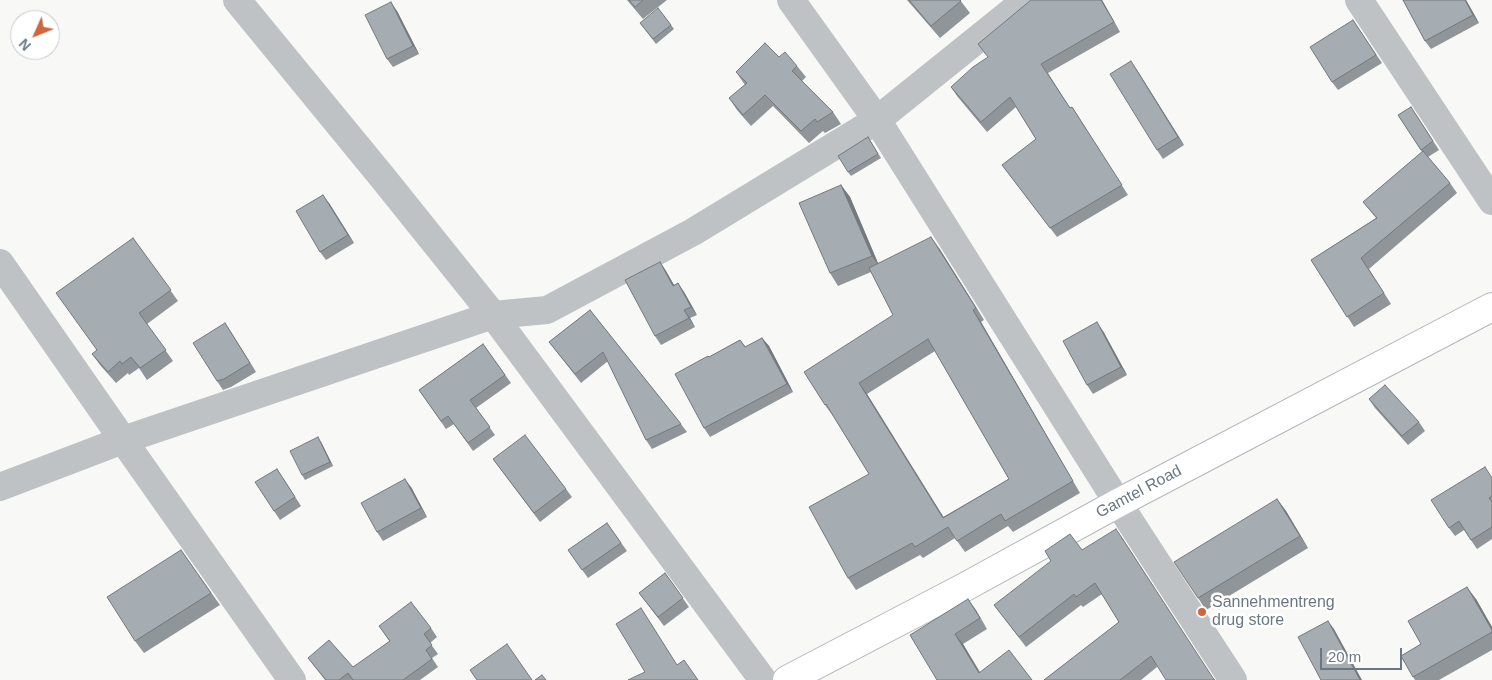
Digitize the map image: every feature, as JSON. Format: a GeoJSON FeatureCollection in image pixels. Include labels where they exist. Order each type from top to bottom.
{"type":"FeatureCollection","features":[{"type":"Feature","properties":{"kind":"street"},"geometry":{"type":"LineString","coordinates":[[236,0],[493,315],[763,680]]}},
{"type":"Feature","properties":{"kind":"street"},"geometry":{"type":"LineString","coordinates":[[791,0],[877,120],[1118,503],[1233,680]]}},
{"type":"Feature","properties":{"kind":"street"},"geometry":{"type":"LineString","coordinates":[[0,487],[122,440],[493,315],[547,310],[693,232],[877,120],[1026,0]]}},
{"type":"Feature","properties":{"kind":"street"},"geometry":{"type":"LineString","coordinates":[[1359,0],[1492,201]]}},
{"type":"Feature","properties":{"kind":"street"},"geometry":{"type":"LineString","coordinates":[[0,263],[122,440],[292,680]]}},
{"type":"Feature","properties":{"kind":"street","name":"Gamtel Road"},"geometry":{"type":"LineString","coordinates":[[787,680],[963,588],[1118,503],[1492,307]]}},
{"type":"Feature","properties":{"kind":"building"},"geometry":{"type":"Polygon","coordinates":[[[629,0],[643,0],[635,7],[629,0]]]}},
{"type":"Feature","properties":{"kind":"building"},"geometry":{"type":"Polygon","coordinates":[[[909,0],[960,0],[961,1],[931,26],[909,0]]]}},
{"type":"Feature","properties":{"kind":"building"},"geometry":{"type":"Polygon","coordinates":[[[1031,0],[1101,0],[1114,22],[1041,64],[1070,108],[1072,107],[1122,185],[1050,228],[1002,165],[1036,139],[1010,97],[981,122],[951,87],[973,67],[988,57],[978,44],[1031,0]]]}},
{"type":"Feature","properties":{"kind":"building"},"geometry":{"type":"Polygon","coordinates":[[[1403,0],[1465,0],[1473,15],[1425,41],[1403,0]]]}},
{"type":"Feature","properties":{"kind":"building"},"geometry":{"type":"Polygon","coordinates":[[[391,2],[413,46],[387,59],[365,15],[391,2]]]}},
{"type":"Feature","properties":{"kind":"building"},"geometry":{"type":"Polygon","coordinates":[[[658,8],[671,25],[653,39],[640,23],[658,8]]]}},
{"type":"Feature","properties":{"kind":"building"},"geometry":{"type":"Polygon","coordinates":[[[1353,20],[1376,55],[1332,82],[1310,47],[1353,20]]]}},
{"type":"Feature","properties":{"kind":"building"},"geometry":{"type":"Polygon","coordinates":[[[765,43],[779,57],[785,52],[797,66],[792,71],[833,112],[817,122],[815,119],[801,131],[765,95],[743,115],[729,98],[747,83],[736,72],[765,43]]]}},
{"type":"Feature","properties":{"kind":"building"},"geometry":{"type":"Polygon","coordinates":[[[1131,61],[1178,137],[1157,150],[1110,74],[1131,61]]]}},
{"type":"Feature","properties":{"kind":"building"},"geometry":{"type":"Polygon","coordinates":[[[1411,107],[1433,141],[1421,150],[1398,115],[1411,107]]]}},
{"type":"Feature","properties":{"kind":"building"},"geometry":{"type":"Polygon","coordinates":[[[868,137],[878,154],[848,172],[838,156],[868,137]]]}},
{"type":"Feature","properties":{"kind":"building"},"geometry":{"type":"Polygon","coordinates":[[[1423,151],[1450,183],[1361,258],[1384,293],[1347,317],[1311,260],[1377,218],[1363,202],[1423,151]]]}},
{"type":"Feature","properties":{"kind":"building"},"geometry":{"type":"Polygon","coordinates":[[[841,185],[872,256],[830,273],[799,203],[841,185]]]}},
{"type":"Feature","properties":{"kind":"building"},"geometry":{"type":"Polygon","coordinates":[[[323,195],[348,235],[320,252],[296,211],[323,195]]]}},
{"type":"Feature","properties":{"kind":"building"},"geometry":{"type":"Polygon","coordinates":[[[931,237],[976,308],[973,310],[1073,481],[1005,521],[1001,514],[957,541],[948,527],[915,547],[912,543],[848,578],[809,507],[869,474],[804,372],[893,315],[869,268],[931,237]],[[928,339],[859,383],[943,518],[1009,479],[928,339]]]}},
{"type":"Feature","properties":{"kind":"building"},"geometry":{"type":"Polygon","coordinates":[[[133,238],[171,290],[139,313],[166,350],[140,368],[131,357],[122,364],[120,361],[108,372],[92,354],[97,350],[56,293],[133,238]]]}},
{"type":"Feature","properties":{"kind":"building"},"geometry":{"type":"Polygon","coordinates":[[[660,262],[673,286],[678,283],[691,307],[684,310],[689,318],[655,336],[625,280],[660,262]]]}},
{"type":"Feature","properties":{"kind":"building"},"geometry":{"type":"Polygon","coordinates":[[[590,310],[681,424],[646,440],[603,352],[575,374],[549,342],[590,310]]]}},
{"type":"Feature","properties":{"kind":"building"},"geometry":{"type":"Polygon","coordinates":[[[1097,322],[1121,367],[1087,385],[1063,341],[1097,322]]]}},
{"type":"Feature","properties":{"kind":"building"},"geometry":{"type":"Polygon","coordinates":[[[225,323],[250,363],[224,379],[217,381],[193,343],[225,323]]]}},
{"type":"Feature","properties":{"kind":"building"},"geometry":{"type":"Polygon","coordinates":[[[762,338],[787,384],[704,428],[675,374],[740,340],[745,347],[762,338]]]}},
{"type":"Feature","properties":{"kind":"building"},"geometry":{"type":"Polygon","coordinates":[[[483,344],[505,375],[470,400],[490,427],[468,443],[448,416],[441,421],[419,390],[483,344]]]}},
{"type":"Feature","properties":{"kind":"building"},"geometry":{"type":"Polygon","coordinates":[[[1385,385],[1419,422],[1402,436],[1369,399],[1385,385]]]}},
{"type":"Feature","properties":{"kind":"building"},"geometry":{"type":"Polygon","coordinates":[[[525,435],[566,489],[534,513],[493,459],[525,435]]]}},
{"type":"Feature","properties":{"kind":"building"},"geometry":{"type":"Polygon","coordinates":[[[318,437],[330,462],[302,475],[290,451],[318,437]]]}},
{"type":"Feature","properties":{"kind":"building"},"geometry":{"type":"Polygon","coordinates":[[[1485,467],[1492,478],[1492,496],[1489,498],[1492,502],[1492,527],[1471,540],[1459,521],[1449,528],[1431,500],[1485,467]]]}},
{"type":"Feature","properties":{"kind":"building"},"geometry":{"type":"Polygon","coordinates":[[[277,469],[295,497],[274,511],[255,482],[277,469]]]}},
{"type":"Feature","properties":{"kind":"building"},"geometry":{"type":"Polygon","coordinates":[[[405,479],[421,508],[377,532],[361,503],[405,479]]]}},
{"type":"Feature","properties":{"kind":"building"},"geometry":{"type":"Polygon","coordinates":[[[1277,499],[1300,536],[1198,598],[1174,562],[1277,499]]]}},
{"type":"Feature","properties":{"kind":"building"},"geometry":{"type":"Polygon","coordinates":[[[607,523],[621,543],[582,570],[568,550],[607,523]]]}},
{"type":"Feature","properties":{"kind":"building"},"geometry":{"type":"Polygon","coordinates":[[[1116,529],[1215,680],[1166,680],[1151,656],[1120,680],[1044,680],[1119,622],[1095,583],[1076,597],[1074,594],[1019,637],[994,605],[1051,561],[1045,551],[1070,534],[1082,550],[1116,529]]]}},
{"type":"Feature","properties":{"kind":"building"},"geometry":{"type":"Polygon","coordinates":[[[181,550],[211,593],[135,641],[107,597],[181,550]]]}},
{"type":"Feature","properties":{"kind":"building"},"geometry":{"type":"Polygon","coordinates":[[[665,573],[683,598],[658,617],[639,593],[665,573]]]}},
{"type":"Feature","properties":{"kind":"building"},"geometry":{"type":"Polygon","coordinates":[[[1467,587],[1492,632],[1413,677],[1401,656],[1421,644],[1408,621],[1467,587]]]}},
{"type":"Feature","properties":{"kind":"building"},"geometry":{"type":"Polygon","coordinates":[[[968,599],[980,618],[955,634],[979,673],[1009,650],[1032,680],[937,680],[910,635],[968,599]]]}},
{"type":"Feature","properties":{"kind":"building"},"geometry":{"type":"Polygon","coordinates":[[[411,602],[431,628],[424,634],[432,645],[426,650],[432,659],[403,680],[353,680],[348,673],[339,680],[326,680],[308,658],[329,640],[353,667],[390,641],[379,626],[411,602]]]}},
{"type":"Feature","properties":{"kind":"building"},"geometry":{"type":"Polygon","coordinates":[[[641,608],[677,665],[684,660],[698,680],[628,680],[645,672],[616,624],[641,608]]]}},
{"type":"Feature","properties":{"kind":"building"},"geometry":{"type":"Polygon","coordinates":[[[1328,621],[1360,680],[1321,680],[1298,637],[1328,621]]]}},
{"type":"Feature","properties":{"kind":"building"},"geometry":{"type":"Polygon","coordinates":[[[507,644],[532,680],[477,680],[470,670],[507,644]]]}},
{"type":"Feature","properties":{"kind":"building"},"geometry":{"type":"Polygon","coordinates":[[[542,675],[546,680],[535,680],[542,675]]]}},
{"type":"Feature","properties":{"kind":"place","name":"Sannehmentreng drug store"},"geometry":{"type":"Point","coordinates":[1202,612]}}]}
